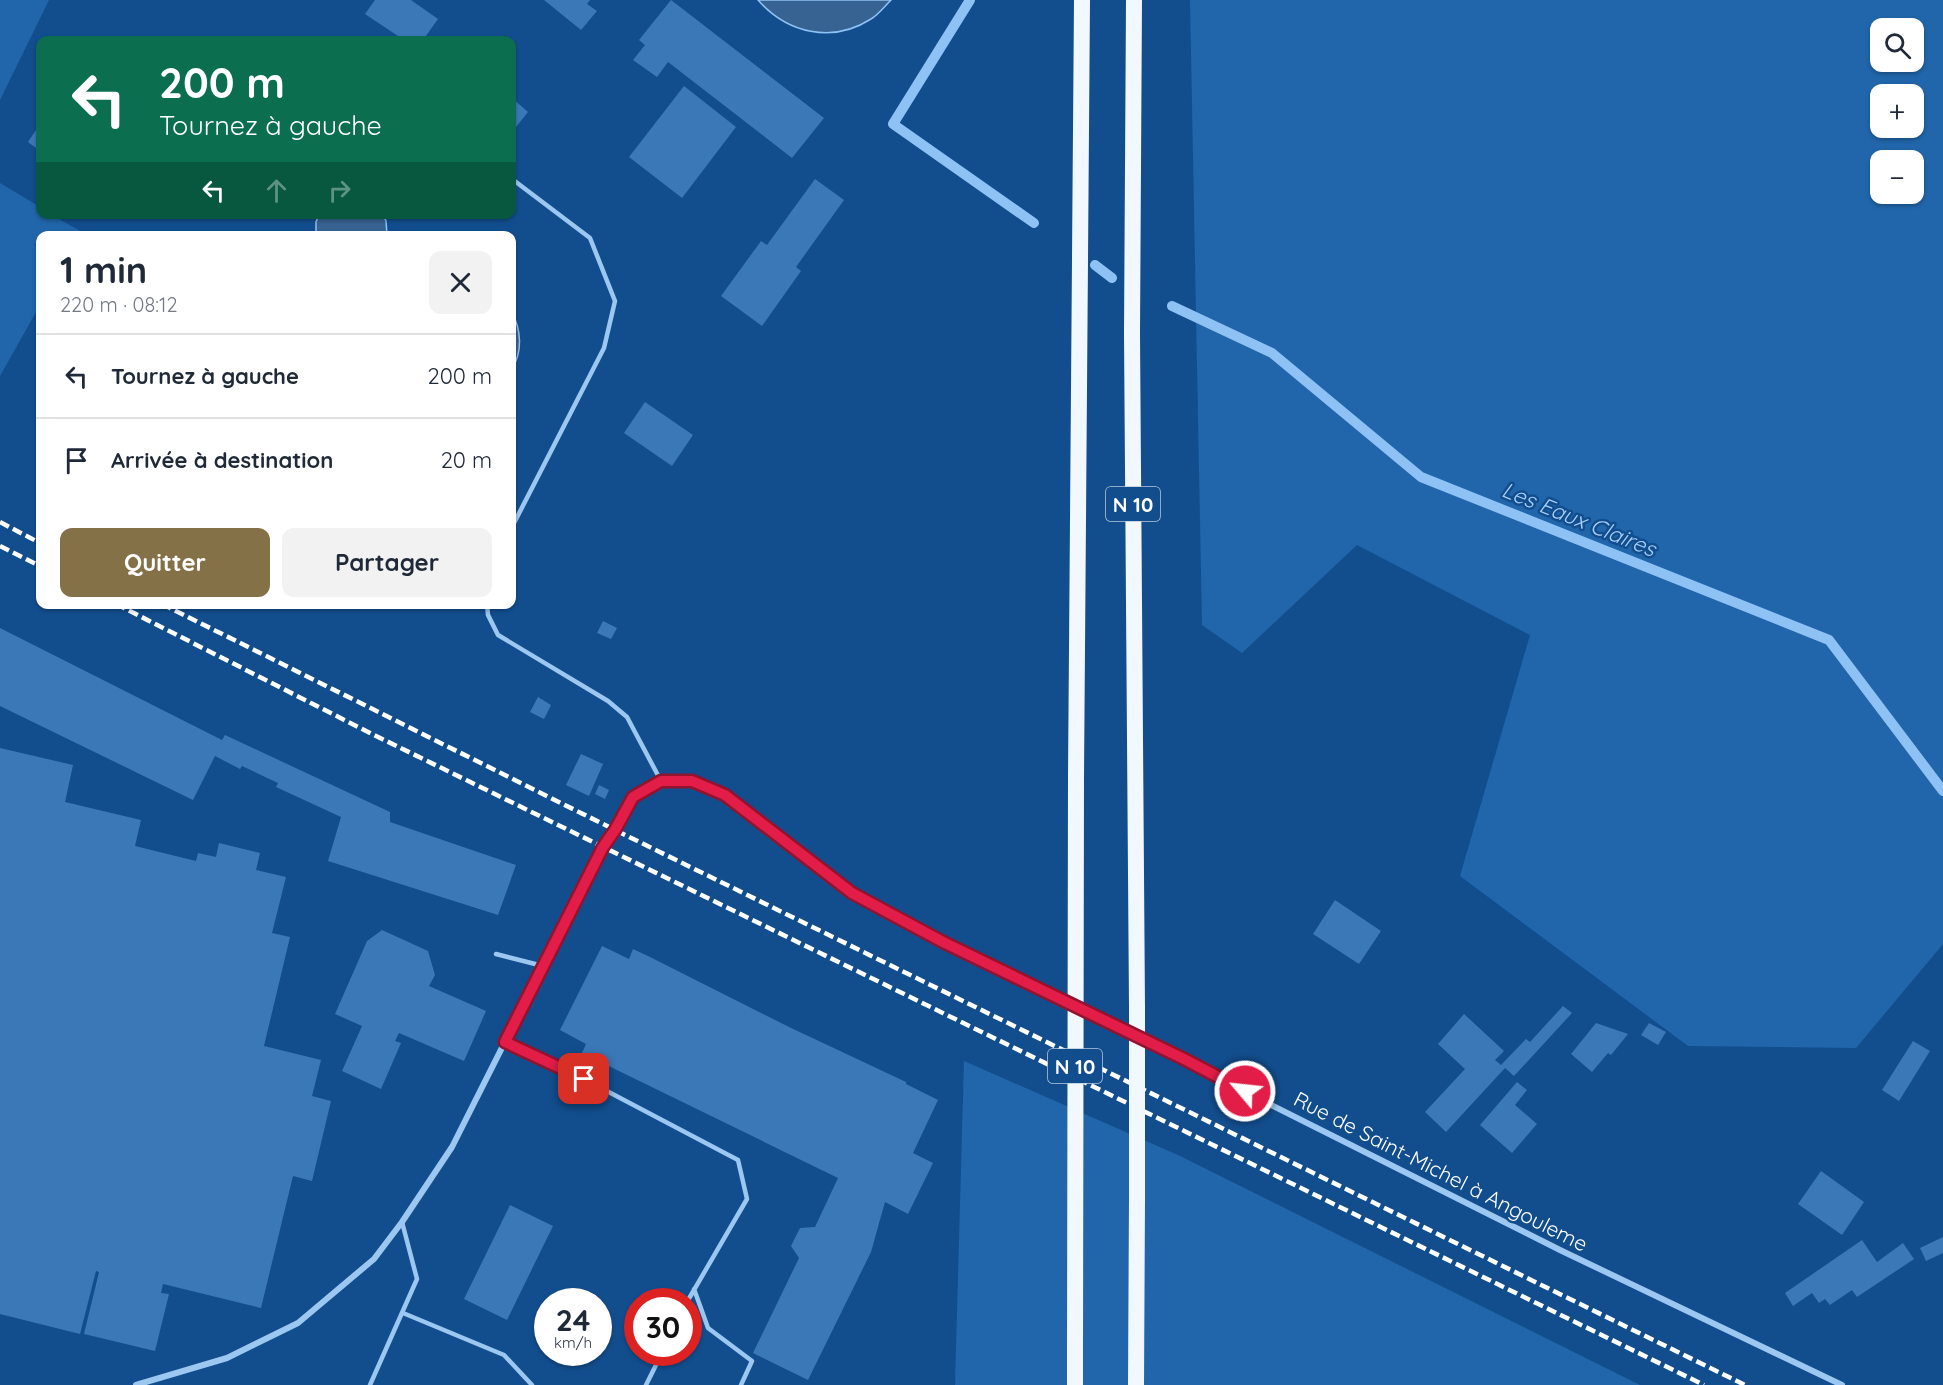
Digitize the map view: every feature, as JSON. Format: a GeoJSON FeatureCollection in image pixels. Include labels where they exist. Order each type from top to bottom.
{"type":"FeatureCollection","features":[{"type":"Feature","properties":{"kind":"highway","name":"N 10"},"geometry":{"type":"LineString","coordinates":[[1075,1385],[1076,778],[1082,0]]}},
{"type":"Feature","properties":{"kind":"highway","name":"N 10"},"geometry":{"type":"LineString","coordinates":[[1134,0],[1132,334],[1137,1008],[1136,1385]]}},
{"type":"Feature","properties":{"kind":"street","name":"Rue de Saint-Michel à Angouleme"},"geometry":{"type":"LineString","coordinates":[[136,1385],[227,1358],[298,1323],[374,1259],[402,1222],[452,1147],[603,847],[633,797],[661,781],[692,781],[725,795],[852,893],[943,942],[1184,1059],[1551,1246],[1842,1385]]}},
{"type":"Feature","properties":{"kind":"lane"},"geometry":{"type":"LineString","coordinates":[[516,182],[590,238],[615,302],[604,348],[516,519]]}},
{"type":"Feature","properties":{"kind":"lane"},"geometry":{"type":"LineString","coordinates":[[487,609],[498,635],[608,701],[627,717],[661,781]]}},
{"type":"Feature","properties":{"kind":"lane"},"geometry":{"type":"LineString","coordinates":[[496,954],[543,966]]}},
{"type":"Feature","properties":{"kind":"lane"},"geometry":{"type":"LineString","coordinates":[[505,1042],[565,1069],[738,1160],[747,1199],[694,1288]]}},
{"type":"Feature","properties":{"kind":"lane"},"geometry":{"type":"LineString","coordinates":[[370,1385],[417,1279],[402,1222]]}},
{"type":"Feature","properties":{"kind":"lane"},"geometry":{"type":"LineString","coordinates":[[702,1311],[708,1328],[752,1361],[741,1385]]}},
{"type":"Feature","properties":{"kind":"lane"},"geometry":{"type":"LineString","coordinates":[[403,1313],[504,1355],[532,1385]]}},
{"type":"Feature","properties":{"kind":"lane"},"geometry":{"type":"LineString","coordinates":[[646,1385],[656,1366]]}},
{"type":"Feature","properties":{"kind":"shaded area"},"geometry":{"type":"Polygon","coordinates":[[[0,0],[49,0],[0,100],[0,0]]]}},
{"type":"Feature","properties":{"kind":"shaded area"},"geometry":{"type":"Polygon","coordinates":[[[758,0],[891,0],[874,17],[856,27],[826,33],[796,27],[782,20],[758,0]]]}},
{"type":"Feature","properties":{"kind":"shaded area"},"geometry":{"type":"Polygon","coordinates":[[[1190,0],[1943,0],[1943,944],[1856,1048],[1688,1046],[1460,876],[1530,635],[1357,545],[1242,653],[1202,625],[1190,0]]]}},
{"type":"Feature","properties":{"kind":"shaded area"},"geometry":{"type":"Polygon","coordinates":[[[0,183],[36,205],[36,219],[59,219],[80,231],[36,231],[36,312],[0,376],[0,183]]]}},
{"type":"Feature","properties":{"kind":"shaded area"},"geometry":{"type":"Polygon","coordinates":[[[317,219],[385,219],[387,231],[316,231],[317,219]]]}},
{"type":"Feature","properties":{"kind":"shaded area"},"geometry":{"type":"Polygon","coordinates":[[[516,323],[520,340],[516,362],[516,323]]]}},
{"type":"Feature","properties":{"kind":"shaded area"},"geometry":{"type":"Polygon","coordinates":[[[964,1061],[1180,1156],[1640,1385],[955,1385],[964,1061]]]}},
{"type":"Feature","properties":{"kind":"building"},"geometry":{"type":"Polygon","coordinates":[[[375,0],[411,0],[438,19],[426,36],[398,36],[365,14],[375,0]]]}},
{"type":"Feature","properties":{"kind":"building"},"geometry":{"type":"Polygon","coordinates":[[[544,0],[590,0],[587,4],[597,11],[581,30],[544,0]]]}},
{"type":"Feature","properties":{"kind":"building"},"geometry":{"type":"Polygon","coordinates":[[[671,0],[824,118],[792,158],[668,62],[657,77],[633,60],[645,45],[639,40],[671,0]]]}},
{"type":"Feature","properties":{"kind":"building"},"geometry":{"type":"Polygon","coordinates":[[[684,86],[736,127],[682,198],[629,157],[684,86]]]}},
{"type":"Feature","properties":{"kind":"building"},"geometry":{"type":"Polygon","coordinates":[[[516,102],[528,112],[516,127],[516,102]]]}},
{"type":"Feature","properties":{"kind":"building"},"geometry":{"type":"Polygon","coordinates":[[[36,130],[36,148],[28,142],[36,130]]]}},
{"type":"Feature","properties":{"kind":"building"},"geometry":{"type":"Polygon","coordinates":[[[815,179],[844,200],[796,267],[801,271],[762,326],[721,296],[761,241],[767,245],[815,179]]]}},
{"type":"Feature","properties":{"kind":"building"},"geometry":{"type":"Polygon","coordinates":[[[645,402],[693,435],[672,466],[624,433],[645,402]]]}},
{"type":"Feature","properties":{"kind":"building"},"geometry":{"type":"Polygon","coordinates":[[[603,621],[617,628],[611,639],[597,633],[603,621]]]}},
{"type":"Feature","properties":{"kind":"building"},"geometry":{"type":"Polygon","coordinates":[[[0,628],[222,740],[225,735],[390,812],[390,822],[516,865],[498,915],[328,861],[341,817],[276,787],[278,783],[242,766],[240,769],[215,756],[193,800],[0,706],[0,628]]]}},
{"type":"Feature","properties":{"kind":"building"},"geometry":{"type":"Polygon","coordinates":[[[538,697],[551,705],[544,719],[530,712],[538,697]]]}},
{"type":"Feature","properties":{"kind":"building"},"geometry":{"type":"Polygon","coordinates":[[[0,748],[73,765],[65,802],[141,820],[135,846],[196,861],[198,853],[216,857],[219,843],[260,853],[256,870],[286,877],[272,933],[290,937],[264,1046],[321,1060],[312,1096],[331,1101],[312,1181],[293,1176],[261,1308],[163,1284],[161,1293],[169,1294],[155,1351],[84,1334],[99,1272],[96,1271],[80,1334],[0,1314],[0,748]]]}},
{"type":"Feature","properties":{"kind":"building"},"geometry":{"type":"Polygon","coordinates":[[[581,754],[603,764],[589,796],[566,785],[581,754]]]}},
{"type":"Feature","properties":{"kind":"building"},"geometry":{"type":"Polygon","coordinates":[[[599,785],[609,790],[605,799],[595,794],[599,785]]]}},
{"type":"Feature","properties":{"kind":"building"},"geometry":{"type":"Polygon","coordinates":[[[1335,900],[1381,931],[1359,964],[1313,934],[1335,900]]]}},
{"type":"Feature","properties":{"kind":"building"},"geometry":{"type":"Polygon","coordinates":[[[382,930],[428,951],[435,975],[429,986],[486,1011],[464,1061],[399,1033],[395,1041],[401,1043],[381,1089],[342,1071],[362,1026],[335,1014],[367,941],[382,930]]]}},
{"type":"Feature","properties":{"kind":"building"},"geometry":{"type":"Polygon","coordinates":[[[602,946],[629,959],[633,949],[906,1082],[938,1100],[913,1153],[933,1163],[908,1214],[885,1202],[871,1252],[808,1380],[753,1353],[799,1258],[791,1246],[800,1228],[815,1227],[838,1178],[582,1053],[586,1044],[560,1030],[602,946]]]}},
{"type":"Feature","properties":{"kind":"building"},"geometry":{"type":"Polygon","coordinates":[[[1563,1006],[1572,1013],[1514,1076],[1505,1068],[1446,1132],[1425,1112],[1465,1069],[1438,1044],[1464,1014],[1504,1051],[1495,1060],[1501,1065],[1526,1039],[1530,1042],[1563,1006]]]}},
{"type":"Feature","properties":{"kind":"building"},"geometry":{"type":"Polygon","coordinates":[[[1596,1023],[1628,1034],[1611,1055],[1608,1053],[1592,1072],[1571,1054],[1596,1023]]]}},
{"type":"Feature","properties":{"kind":"building"},"geometry":{"type":"Polygon","coordinates":[[[1649,1023],[1666,1032],[1658,1045],[1641,1035],[1649,1023]]]}},
{"type":"Feature","properties":{"kind":"building"},"geometry":{"type":"Polygon","coordinates":[[[1913,1041],[1930,1051],[1899,1101],[1882,1090],[1913,1041]]]}},
{"type":"Feature","properties":{"kind":"building"},"geometry":{"type":"Polygon","coordinates":[[[1517,1082],[1527,1090],[1515,1105],[1537,1124],[1512,1153],[1480,1125],[1517,1082]]]}},
{"type":"Feature","properties":{"kind":"building"},"geometry":{"type":"Polygon","coordinates":[[[1821,1171],[1864,1202],[1842,1235],[1798,1204],[1821,1171]]]}},
{"type":"Feature","properties":{"kind":"building"},"geometry":{"type":"Polygon","coordinates":[[[510,1205],[553,1226],[507,1320],[464,1299],[510,1205]]]}},
{"type":"Feature","properties":{"kind":"building"},"geometry":{"type":"Polygon","coordinates":[[[1943,1237],[1943,1253],[1926,1261],[1920,1248],[1943,1237]]]}},
{"type":"Feature","properties":{"kind":"building"},"geometry":{"type":"Polygon","coordinates":[[[1862,1240],[1877,1262],[1903,1243],[1914,1259],[1857,1297],[1852,1290],[1830,1305],[1825,1299],[1819,1303],[1812,1293],[1793,1306],[1785,1293],[1862,1240]]]}},
{"type":"Feature","properties":{"kind":"waterway","name":"Les Eaux Claires"},"geometry":{"type":"LineString","coordinates":[[970,0],[893,124],[1034,223]]}},
{"type":"Feature","properties":{"kind":"waterway","name":"Les Eaux Claires"},"geometry":{"type":"LineString","coordinates":[[1095,265],[1112,278]]}},
{"type":"Feature","properties":{"kind":"waterway","name":"Les Eaux Claires"},"geometry":{"type":"LineString","coordinates":[[1172,306],[1272,353],[1421,477],[1829,640],[1943,791]]}},
{"type":"Feature","properties":{"kind":"railway"},"geometry":{"type":"LineString","coordinates":[[0,522],[36,541]]}},
{"type":"Feature","properties":{"kind":"railway"},"geometry":{"type":"LineString","coordinates":[[0,546],[36,564]]}},
{"type":"Feature","properties":{"kind":"railway"},"geometry":{"type":"LineString","coordinates":[[126,609],[372,734],[1704,1385]]}},
{"type":"Feature","properties":{"kind":"railway"},"geometry":{"type":"LineString","coordinates":[[172,609],[615,830],[1745,1385]]}},
{"type":"Feature","properties":{"kind":"route"},"geometry":{"type":"LineString","coordinates":[[584,1079],[505,1042],[603,847],[633,797],[661,781],[692,781],[725,795],[852,893],[943,942],[1245,1091]]}}]}
